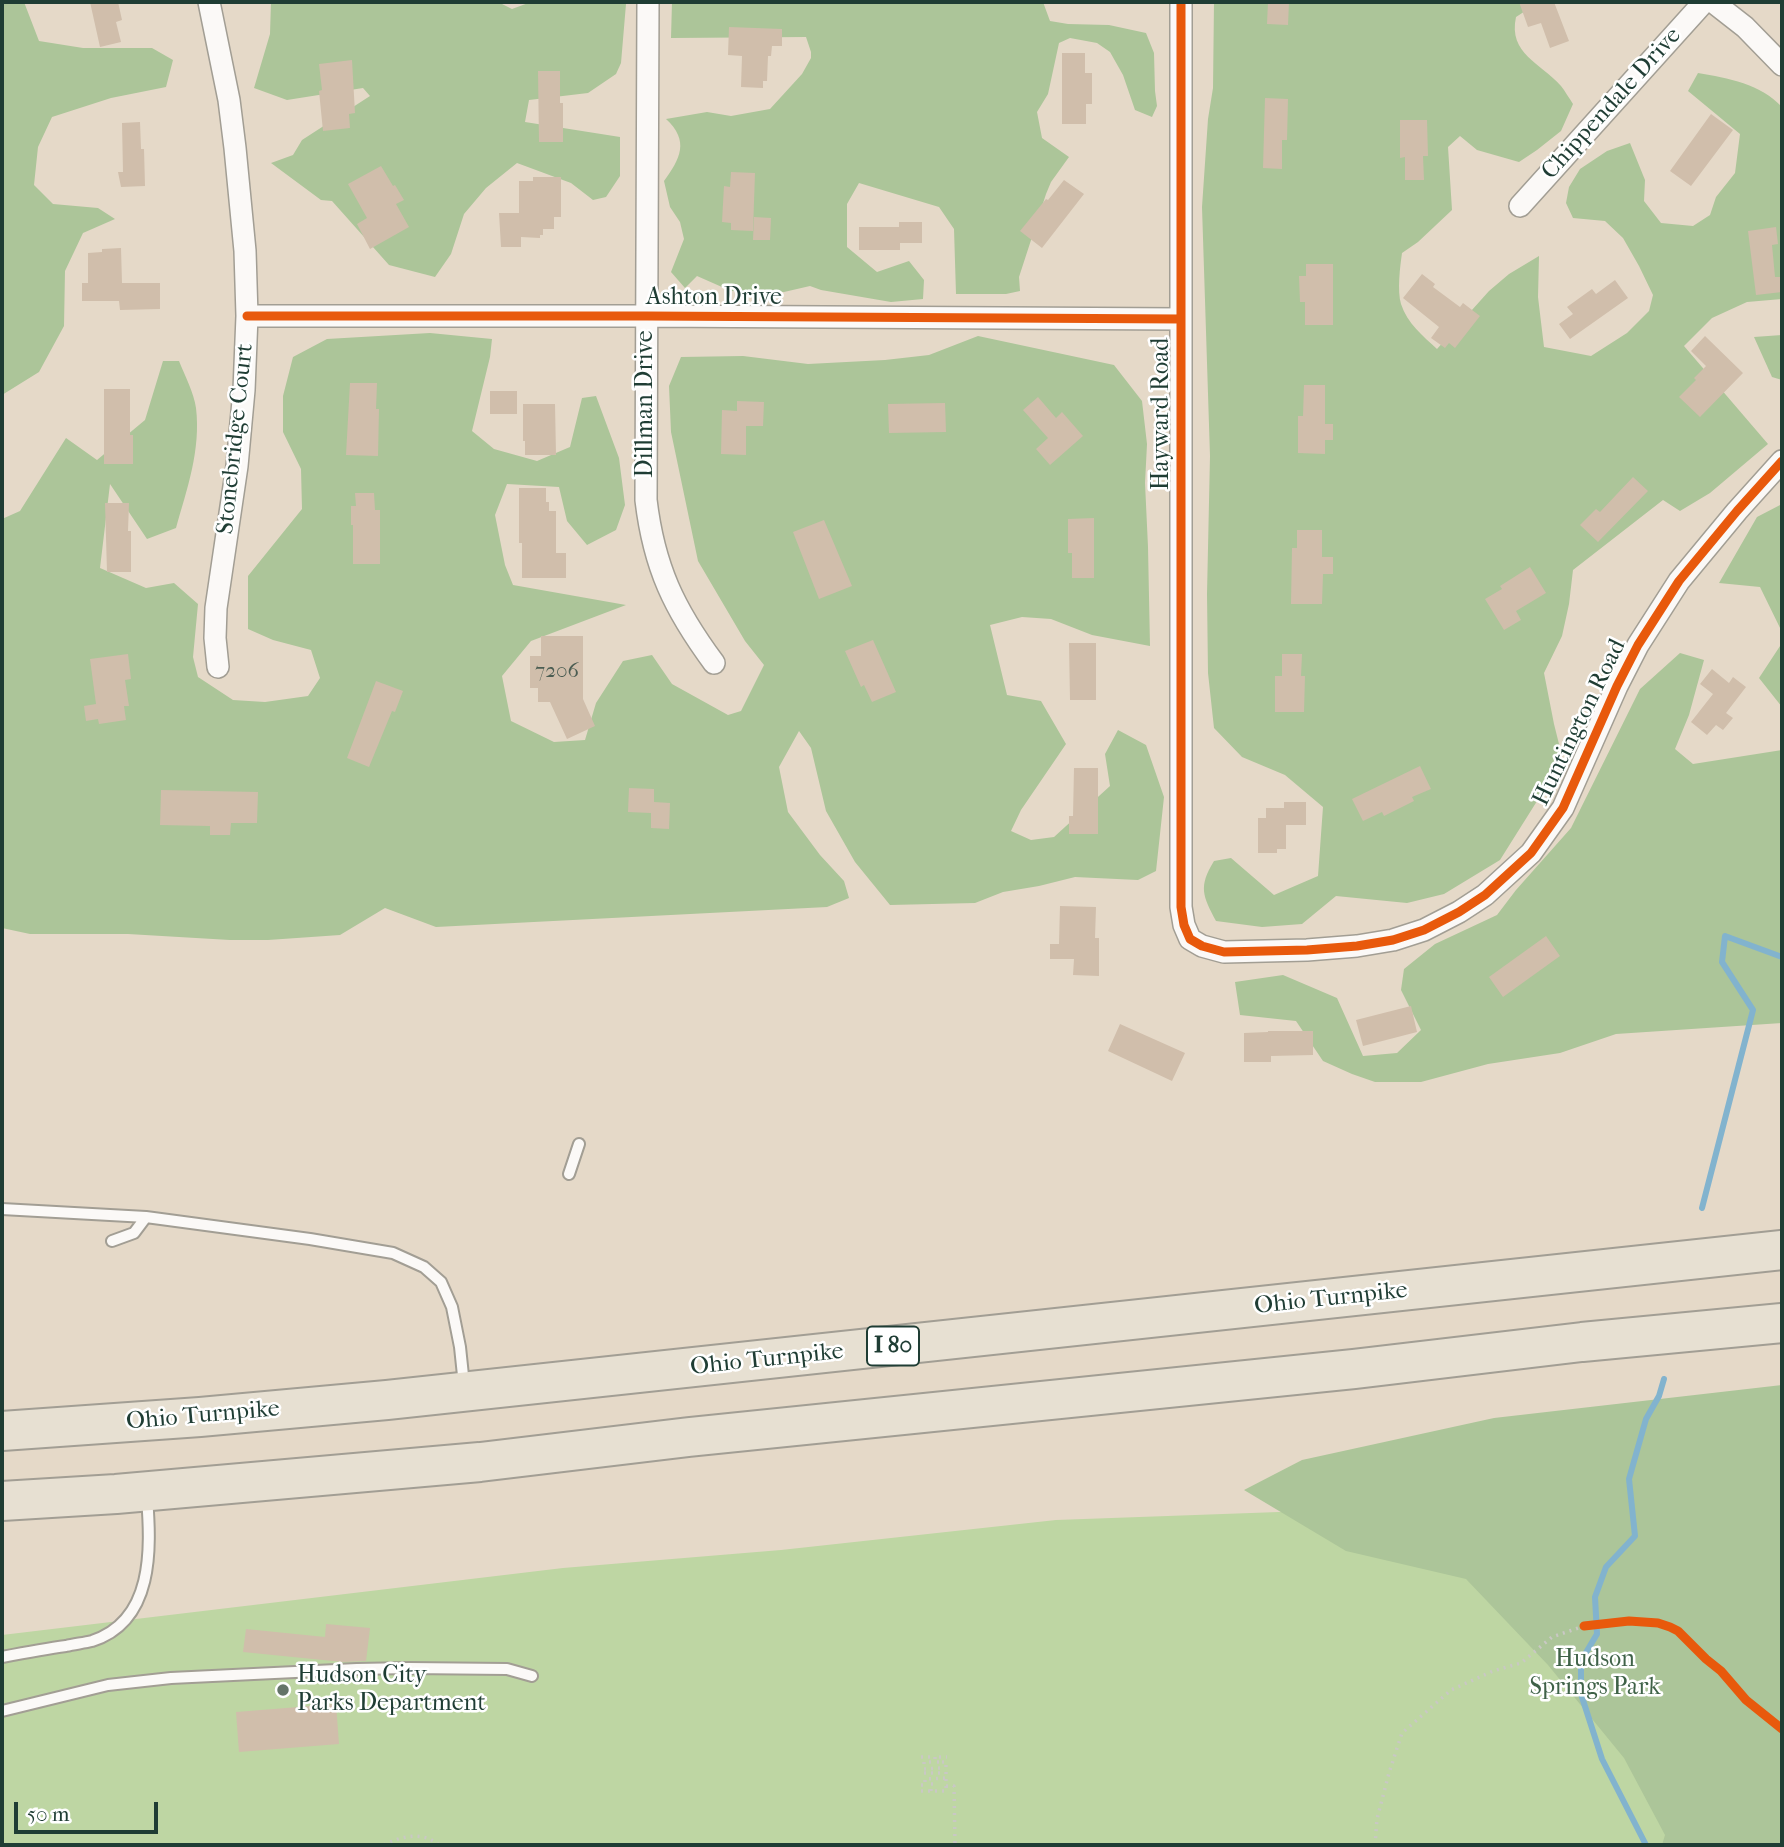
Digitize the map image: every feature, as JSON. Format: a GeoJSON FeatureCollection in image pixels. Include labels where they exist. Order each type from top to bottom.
{"type":"FeatureCollection","features":[{"type":"Feature","properties":{"kind":"highway","name":"Ohio Turnpike"},"geometry":{"type":"LineString","coordinates":[[2,1431],[200,1417],[464,1392],[1782,1251]]}},
{"type":"Feature","properties":{"kind":"highway"},"geometry":{"type":"LineString","coordinates":[[2,1502],[480,1462],[689,1437],[1782,1323]]}},
{"type":"Feature","properties":{"kind":"street","name":"Stonebridge Court"},"geometry":{"type":"LineString","coordinates":[[209,2],[229,100],[235,148],[245,251],[247,316],[237,466],[216,608],[218,667]]}},
{"type":"Feature","properties":{"kind":"street","name":"Dillman Drive"},"geometry":{"type":"LineString","coordinates":[[648,2],[646,500],[650,532],[665,583],[699,643],[714,663]]}},
{"type":"Feature","properties":{"kind":"street","name":"Hayward Road"},"geometry":{"type":"LineString","coordinates":[[1181,2],[1182,827]]}},
{"type":"Feature","properties":{"kind":"street","name":"Chippendale Drive"},"geometry":{"type":"LineString","coordinates":[[1520,206],[1704,2]]}},
{"type":"Feature","properties":{"kind":"street"},"geometry":{"type":"LineString","coordinates":[[1713,2],[1745,27],[1782,65]]}},
{"type":"Feature","properties":{"kind":"street","name":"Ashton Drive"},"geometry":{"type":"LineString","coordinates":[[247,316],[1181,319]]}},
{"type":"Feature","properties":{"kind":"street","name":"Huntington Road"},"geometry":{"type":"LineString","coordinates":[[1182,827],[1181,907],[1184,925],[1190,939],[1202,946],[1224,952],[1357,946],[1393,940],[1424,930],[1459,912],[1485,895],[1531,853],[1544,837],[1563,807],[1638,645],[1679,581],[1782,461]]}},
{"type":"Feature","properties":{"kind":"lane"},"geometry":{"type":"LineString","coordinates":[[569,1174],[579,1144]]}},
{"type":"Feature","properties":{"kind":"lane"},"geometry":{"type":"LineString","coordinates":[[2,1209],[146,1217],[393,1253],[424,1267],[442,1282],[452,1307],[460,1346],[464,1392]]}},
{"type":"Feature","properties":{"kind":"lane"},"geometry":{"type":"LineString","coordinates":[[112,1241],[134,1233],[146,1217]]}},
{"type":"Feature","properties":{"kind":"lane"},"geometry":{"type":"LineString","coordinates":[[2,1657],[93,1641],[115,1629],[135,1607],[145,1584],[150,1534],[147,1491]]}},
{"type":"Feature","properties":{"kind":"lane"},"geometry":{"type":"LineString","coordinates":[[2,1710],[108,1685],[170,1678],[409,1668],[508,1669],[532,1676]]}},
{"type":"Feature","properties":{"kind":"path"},"geometry":{"type":"LineString","coordinates":[[1375,1845],[1377,1819],[1402,1733],[1451,1690],[1493,1671],[1521,1663],[1552,1637],[1584,1626],[1629,1621],[1658,1623],[1678,1631],[1721,1671],[1746,1700],[1782,1729]]}},
{"type":"Feature","properties":{"kind":"path"},"geometry":{"type":"LineString","coordinates":[[921,1756],[935,1756],[937,1762]]}},
{"type":"Feature","properties":{"kind":"path"},"geometry":{"type":"LineString","coordinates":[[937,1762],[939,1757],[947,1757]]}},
{"type":"Feature","properties":{"kind":"path"},"geometry":{"type":"LineString","coordinates":[[921,1791],[946,1791],[946,1762],[924,1762],[924,1769],[940,1768],[940,1773],[924,1773]]}},
{"type":"Feature","properties":{"kind":"path"},"geometry":{"type":"LineString","coordinates":[[921,1785],[925,1785],[925,1779],[946,1778]]}},
{"type":"Feature","properties":{"kind":"path"},"geometry":{"type":"LineString","coordinates":[[931,1791],[931,1784],[934,1784]]}},
{"type":"Feature","properties":{"kind":"path"},"geometry":{"type":"LineString","coordinates":[[944,1785],[954,1786],[955,1845]]}},
{"type":"Feature","properties":{"kind":"path"},"geometry":{"type":"LineString","coordinates":[[384,1845],[413,1836],[425,1837],[439,1845]]}},
{"type":"Feature","properties":{"kind":"green space"},"geometry":{"type":"Polygon","coordinates":[[[2,2],[24,2],[39,41],[83,48],[152,48],[173,60],[166,87],[111,98],[52,117],[38,147],[34,185],[53,204],[98,208],[115,219],[83,233],[65,271],[64,326],[39,372],[2,395],[2,2]]]}},
{"type":"Feature","properties":{"kind":"green space"},"geometry":{"type":"Polygon","coordinates":[[[271,2],[498,2],[512,9],[531,2],[622,2],[626,4],[621,63],[616,74],[588,93],[529,100],[525,122],[620,137],[620,176],[606,197],[593,200],[571,183],[517,163],[486,188],[464,214],[451,254],[435,277],[389,265],[332,201],[321,200],[271,163],[293,155],[302,140],[370,96],[363,88],[287,100],[254,88],[270,34],[271,2]]]}},
{"type":"Feature","properties":{"kind":"green space"},"geometry":{"type":"Polygon","coordinates":[[[672,2],[1043,2],[1050,21],[1109,25],[1146,33],[1154,53],[1157,106],[1152,117],[1135,110],[1123,75],[1110,52],[1097,43],[1070,38],[1059,43],[1048,94],[1037,112],[1042,138],[1069,157],[1046,194],[1019,277],[1020,291],[1006,294],[956,294],[954,229],[939,207],[859,183],[847,204],[847,247],[877,272],[909,261],[924,280],[923,299],[891,302],[810,286],[784,292],[731,291],[697,276],[685,288],[671,272],[684,239],[680,222],[670,207],[664,181],[680,150],[678,135],[666,119],[707,112],[731,116],[770,109],[802,74],[811,58],[811,52],[806,37],[671,38],[672,2]]]}},
{"type":"Feature","properties":{"kind":"green space"},"geometry":{"type":"Polygon","coordinates":[[[1214,2],[1539,2],[1516,17],[1517,40],[1528,57],[1561,86],[1573,104],[1561,131],[1519,162],[1477,150],[1460,136],[1448,147],[1452,210],[1402,253],[1399,279],[1400,299],[1407,317],[1437,349],[1489,291],[1509,274],[1539,256],[1538,297],[1544,347],[1591,356],[1627,333],[1649,311],[1653,295],[1623,238],[1605,221],[1573,218],[1566,203],[1569,187],[1580,169],[1607,151],[1630,143],[1645,180],[1644,201],[1661,223],[1693,226],[1710,215],[1716,197],[1735,173],[1740,134],[1688,91],[1698,73],[1754,87],[1782,107],[1782,299],[1747,302],[1712,318],[1684,346],[1768,444],[1710,493],[1680,511],[1663,500],[1573,570],[1562,636],[1544,673],[1560,748],[1549,782],[1500,860],[1444,894],[1407,903],[1336,896],[1302,924],[1262,927],[1216,921],[1204,891],[1209,870],[1214,861],[1231,858],[1274,895],[1318,876],[1323,807],[1285,775],[1242,757],[1214,728],[1208,673],[1210,456],[1202,207],[1208,119],[1213,88],[1214,2]]]}},
{"type":"Feature","properties":{"kind":"green space"},"geometry":{"type":"Polygon","coordinates":[[[430,333],[492,339],[472,431],[494,449],[537,461],[570,447],[582,398],[596,396],[619,458],[625,505],[616,530],[587,545],[567,521],[559,487],[507,484],[495,515],[505,565],[513,585],[626,605],[531,641],[502,676],[511,721],[554,742],[585,740],[596,703],[623,661],[652,655],[672,684],[728,715],[741,711],[764,665],[745,641],[698,561],[671,432],[669,386],[681,357],[743,356],[808,364],[885,360],[929,355],[978,336],[1114,365],[1142,401],[1147,444],[1145,483],[1150,646],[1092,635],[1051,619],[1022,617],[990,625],[1007,695],[1041,701],[1066,744],[1021,810],[1011,831],[1031,840],[1054,837],[1110,786],[1105,754],[1118,730],[1146,745],[1164,797],[1156,871],[1138,880],[1075,877],[1003,892],[975,903],[890,905],[855,862],[826,811],[811,748],[799,731],[779,767],[788,812],[820,855],[844,881],[849,898],[827,907],[436,927],[385,908],[340,935],[268,940],[128,934],[30,934],[2,928],[2,519],[20,511],[66,438],[97,460],[145,420],[163,361],[179,361],[196,408],[197,439],[176,528],[147,539],[110,484],[100,568],[146,588],[174,583],[198,604],[193,657],[198,677],[233,700],[265,702],[308,696],[320,678],[311,650],[273,640],[248,629],[248,576],[302,509],[301,469],[283,432],[283,396],[293,357],[327,339],[430,333]]]}},
{"type":"Feature","properties":{"kind":"green space"},"geometry":{"type":"Polygon","coordinates":[[[1782,335],[1782,380],[1772,377],[1754,337],[1782,335]]]}},
{"type":"Feature","properties":{"kind":"green space"},"geometry":{"type":"Polygon","coordinates":[[[1782,504],[1782,632],[1760,587],[1719,583],[1757,517],[1782,504]]]}},
{"type":"Feature","properties":{"kind":"green space"},"geometry":{"type":"Polygon","coordinates":[[[1782,643],[1782,707],[1759,678],[1782,643]]]}},
{"type":"Feature","properties":{"kind":"green space"},"geometry":{"type":"Polygon","coordinates":[[[1680,653],[1704,660],[1689,715],[1675,749],[1693,764],[1782,750],[1782,1023],[1616,1034],[1560,1053],[1488,1064],[1421,1082],[1375,1082],[1323,1061],[1296,1021],[1240,1015],[1235,982],[1283,975],[1337,998],[1363,1056],[1397,1053],[1421,1030],[1401,990],[1404,969],[1435,944],[1497,915],[1571,828],[1640,689],[1680,653]]]}},
{"type":"Feature","properties":{"kind":"green space"},"geometry":{"type":"Polygon","coordinates":[[[1782,1385],[1782,1845],[1662,1845],[1665,1835],[1624,1758],[1548,1665],[1466,1579],[1346,1551],[1244,1490],[1302,1460],[1494,1418],[1782,1385]]]}},
{"type":"Feature","properties":{"kind":"green space","name":"Hudson Springs Park"},"geometry":{"type":"Polygon","coordinates":[[[1418,1507],[1782,1845],[2,1845],[2,1635],[563,1568],[781,1550],[1056,1520],[1418,1507]]]}},
{"type":"Feature","properties":{"kind":"building"},"geometry":{"type":"Polygon","coordinates":[[[90,2],[118,2],[122,20],[116,22],[121,42],[100,47],[90,2]]]}},
{"type":"Feature","properties":{"kind":"building"},"geometry":{"type":"Polygon","coordinates":[[[1268,2],[1289,2],[1288,25],[1267,24],[1268,2]]]}},
{"type":"Feature","properties":{"kind":"building"},"geometry":{"type":"Polygon","coordinates":[[[1519,2],[1554,2],[1569,41],[1550,48],[1541,23],[1528,27],[1519,2]]]}},
{"type":"Feature","properties":{"kind":"building"},"geometry":{"type":"Polygon","coordinates":[[[729,27],[782,29],[782,46],[772,46],[771,56],[768,56],[767,81],[763,81],[763,88],[741,87],[742,56],[728,55],[729,27]]]}},
{"type":"Feature","properties":{"kind":"building"},"geometry":{"type":"Polygon","coordinates":[[[1062,53],[1085,53],[1085,73],[1092,73],[1092,104],[1086,104],[1086,124],[1062,124],[1062,53]]]}},
{"type":"Feature","properties":{"kind":"building"},"geometry":{"type":"Polygon","coordinates":[[[352,60],[355,113],[349,114],[350,128],[323,131],[319,64],[352,60]]]}},
{"type":"Feature","properties":{"kind":"building"},"geometry":{"type":"Polygon","coordinates":[[[538,71],[560,71],[563,142],[539,142],[538,71]]]}},
{"type":"Feature","properties":{"kind":"building"},"geometry":{"type":"Polygon","coordinates":[[[1265,98],[1288,99],[1287,140],[1282,140],[1282,169],[1263,168],[1265,98]]]}},
{"type":"Feature","properties":{"kind":"building"},"geometry":{"type":"Polygon","coordinates":[[[1711,114],[1733,130],[1691,186],[1670,171],[1711,114]]]}},
{"type":"Feature","properties":{"kind":"building"},"geometry":{"type":"Polygon","coordinates":[[[1400,120],[1427,120],[1428,156],[1423,156],[1424,180],[1405,180],[1405,157],[1400,158],[1400,120]]]}},
{"type":"Feature","properties":{"kind":"building"},"geometry":{"type":"Polygon","coordinates":[[[140,122],[145,186],[121,187],[118,172],[123,172],[122,123],[140,122]]]}},
{"type":"Feature","properties":{"kind":"building"},"geometry":{"type":"Polygon","coordinates":[[[381,166],[404,200],[396,204],[409,227],[370,249],[357,224],[367,218],[348,184],[381,166]]]}},
{"type":"Feature","properties":{"kind":"building"},"geometry":{"type":"Polygon","coordinates":[[[731,172],[755,173],[753,231],[731,230],[731,223],[722,222],[724,186],[730,187],[731,172]]]}},
{"type":"Feature","properties":{"kind":"building"},"geometry":{"type":"Polygon","coordinates":[[[533,177],[561,177],[561,217],[554,217],[554,229],[543,229],[540,238],[521,237],[521,247],[501,247],[499,213],[519,213],[519,181],[533,181],[533,177]]]}},
{"type":"Feature","properties":{"kind":"building"},"geometry":{"type":"Polygon","coordinates":[[[1064,180],[1084,194],[1042,248],[1020,231],[1064,180]]]}},
{"type":"Feature","properties":{"kind":"building"},"geometry":{"type":"Polygon","coordinates":[[[754,217],[771,218],[770,240],[753,240],[754,217]]]}},
{"type":"Feature","properties":{"kind":"building"},"geometry":{"type":"Polygon","coordinates":[[[899,222],[922,222],[922,243],[900,243],[900,250],[859,250],[859,227],[899,227],[899,222]]]}},
{"type":"Feature","properties":{"kind":"building"},"geometry":{"type":"Polygon","coordinates":[[[1776,227],[1778,244],[1772,245],[1775,277],[1782,277],[1782,292],[1756,295],[1748,231],[1776,227]]]}},
{"type":"Feature","properties":{"kind":"building"},"geometry":{"type":"Polygon","coordinates":[[[121,248],[122,283],[160,283],[160,309],[120,310],[119,301],[82,301],[82,283],[88,283],[88,253],[121,248]]]}},
{"type":"Feature","properties":{"kind":"building"},"geometry":{"type":"Polygon","coordinates":[[[1306,264],[1333,264],[1333,325],[1305,325],[1305,302],[1300,302],[1299,276],[1306,276],[1306,264]]]}},
{"type":"Feature","properties":{"kind":"building"},"geometry":{"type":"Polygon","coordinates":[[[1422,274],[1435,284],[1433,287],[1460,307],[1463,303],[1480,316],[1455,348],[1449,343],[1445,348],[1431,338],[1439,327],[1403,298],[1422,274]]]}},
{"type":"Feature","properties":{"kind":"building"},"geometry":{"type":"Polygon","coordinates":[[[1615,280],[1628,298],[1570,339],[1559,324],[1573,314],[1567,307],[1592,289],[1596,294],[1615,280]]]}},
{"type":"Feature","properties":{"kind":"building"},"geometry":{"type":"Polygon","coordinates":[[[1705,336],[1743,373],[1700,417],[1679,397],[1706,366],[1691,351],[1705,336]]]}},
{"type":"Feature","properties":{"kind":"building"},"geometry":{"type":"Polygon","coordinates":[[[350,383],[377,383],[378,456],[346,455],[350,383]]]}},
{"type":"Feature","properties":{"kind":"building"},"geometry":{"type":"Polygon","coordinates":[[[1304,385],[1325,385],[1325,424],[1333,424],[1333,440],[1325,440],[1325,454],[1298,453],[1298,416],[1303,416],[1304,385]]]}},
{"type":"Feature","properties":{"kind":"building"},"geometry":{"type":"Polygon","coordinates":[[[104,389],[130,389],[133,464],[104,464],[104,389]]]}},
{"type":"Feature","properties":{"kind":"building"},"geometry":{"type":"Polygon","coordinates":[[[490,391],[517,391],[517,414],[490,414],[490,391]]]}},
{"type":"Feature","properties":{"kind":"building"},"geometry":{"type":"Polygon","coordinates":[[[1038,397],[1056,418],[1062,412],[1083,436],[1050,465],[1036,449],[1048,438],[1023,410],[1038,397]]]}},
{"type":"Feature","properties":{"kind":"building"},"geometry":{"type":"Polygon","coordinates":[[[737,401],[764,402],[763,426],[746,426],[746,455],[721,454],[722,410],[737,411],[737,401]]]}},
{"type":"Feature","properties":{"kind":"building"},"geometry":{"type":"Polygon","coordinates":[[[945,403],[946,432],[889,433],[888,404],[945,403]]]}},
{"type":"Feature","properties":{"kind":"building"},"geometry":{"type":"Polygon","coordinates":[[[523,404],[555,404],[556,455],[525,455],[523,404]]]}},
{"type":"Feature","properties":{"kind":"building"},"geometry":{"type":"Polygon","coordinates":[[[1633,477],[1648,491],[1598,542],[1580,525],[1596,509],[1600,512],[1633,477]]]}},
{"type":"Feature","properties":{"kind":"building"},"geometry":{"type":"Polygon","coordinates":[[[519,488],[546,488],[549,511],[556,511],[556,553],[566,553],[566,578],[522,578],[519,488]]]}},
{"type":"Feature","properties":{"kind":"building"},"geometry":{"type":"Polygon","coordinates":[[[355,493],[374,493],[375,510],[380,510],[380,564],[353,564],[351,506],[356,506],[355,493]]]}},
{"type":"Feature","properties":{"kind":"building"},"geometry":{"type":"Polygon","coordinates":[[[105,503],[129,503],[131,572],[107,572],[105,503]]]}},
{"type":"Feature","properties":{"kind":"building"},"geometry":{"type":"Polygon","coordinates":[[[1094,518],[1094,578],[1072,578],[1072,553],[1068,553],[1068,519],[1094,518]]]}},
{"type":"Feature","properties":{"kind":"building"},"geometry":{"type":"Polygon","coordinates":[[[824,520],[852,586],[819,599],[793,532],[824,520]]]}},
{"type":"Feature","properties":{"kind":"building"},"geometry":{"type":"Polygon","coordinates":[[[1297,530],[1322,530],[1322,557],[1333,557],[1333,574],[1323,574],[1322,604],[1291,604],[1292,548],[1297,548],[1297,530]]]}},
{"type":"Feature","properties":{"kind":"building"},"geometry":{"type":"Polygon","coordinates":[[[1530,567],[1546,593],[1516,611],[1521,620],[1504,630],[1485,599],[1530,567]]]}},
{"type":"Feature","properties":{"kind":"building"},"geometry":{"type":"Polygon","coordinates":[[[541,636],[583,636],[583,699],[595,726],[567,739],[550,702],[538,702],[538,688],[530,688],[530,656],[541,656],[541,636]]]}},
{"type":"Feature","properties":{"kind":"building"},"geometry":{"type":"Polygon","coordinates":[[[873,640],[896,692],[872,702],[864,685],[861,687],[845,651],[873,640]]]}},
{"type":"Feature","properties":{"kind":"building"},"geometry":{"type":"Polygon","coordinates":[[[1069,643],[1096,643],[1096,700],[1070,700],[1069,643]]]}},
{"type":"Feature","properties":{"kind":"building"},"geometry":{"type":"Polygon","coordinates":[[[128,654],[131,679],[125,680],[129,706],[124,706],[126,720],[99,724],[98,719],[86,721],[84,706],[96,704],[90,659],[128,654]]]}},
{"type":"Feature","properties":{"kind":"building"},"geometry":{"type":"Polygon","coordinates":[[[1282,654],[1302,654],[1301,676],[1305,676],[1304,712],[1275,712],[1275,676],[1282,676],[1282,654]]]}},
{"type":"Feature","properties":{"kind":"building"},"geometry":{"type":"Polygon","coordinates":[[[1712,669],[1729,683],[1733,677],[1746,687],[1726,713],[1733,718],[1723,730],[1716,725],[1707,735],[1691,722],[1713,694],[1700,684],[1712,669]]]}},
{"type":"Feature","properties":{"kind":"building"},"geometry":{"type":"Polygon","coordinates":[[[376,681],[403,691],[369,767],[347,758],[376,681]]]}},
{"type":"Feature","properties":{"kind":"building"},"geometry":{"type":"Polygon","coordinates":[[[1420,766],[1431,789],[1412,797],[1414,801],[1384,816],[1382,812],[1363,821],[1352,799],[1420,766]]]}},
{"type":"Feature","properties":{"kind":"building"},"geometry":{"type":"Polygon","coordinates":[[[1074,768],[1098,768],[1098,834],[1069,834],[1069,816],[1073,816],[1074,768]]]}},
{"type":"Feature","properties":{"kind":"building"},"geometry":{"type":"Polygon","coordinates":[[[629,788],[654,789],[654,802],[670,803],[669,829],[651,828],[651,813],[628,812],[629,788]]]}},
{"type":"Feature","properties":{"kind":"building"},"geometry":{"type":"Polygon","coordinates":[[[161,790],[258,792],[257,823],[231,823],[230,835],[210,835],[210,826],[160,825],[161,790]]]}},
{"type":"Feature","properties":{"kind":"building"},"geometry":{"type":"Polygon","coordinates":[[[1284,802],[1306,802],[1306,825],[1286,825],[1286,849],[1277,849],[1277,853],[1258,853],[1258,818],[1266,818],[1266,808],[1284,808],[1284,802]]]}},
{"type":"Feature","properties":{"kind":"building"},"geometry":{"type":"Polygon","coordinates":[[[1060,906],[1096,907],[1095,938],[1099,938],[1099,976],[1073,975],[1074,959],[1050,959],[1050,944],[1059,944],[1060,906]]]}},
{"type":"Feature","properties":{"kind":"building"},"geometry":{"type":"Polygon","coordinates":[[[1546,936],[1560,956],[1503,997],[1489,977],[1546,936]]]}},
{"type":"Feature","properties":{"kind":"building"},"geometry":{"type":"Polygon","coordinates":[[[1411,1006],[1417,1032],[1363,1046],[1356,1020],[1411,1006]]]}},
{"type":"Feature","properties":{"kind":"building"},"geometry":{"type":"Polygon","coordinates":[[[1120,1024],[1185,1053],[1172,1081],[1108,1051],[1120,1024]]]}},
{"type":"Feature","properties":{"kind":"building"},"geometry":{"type":"Polygon","coordinates":[[[1313,1031],[1313,1055],[1271,1056],[1271,1062],[1244,1062],[1244,1033],[1313,1031]]]}},
{"type":"Feature","properties":{"kind":"building"},"geometry":{"type":"Polygon","coordinates":[[[326,1624],[370,1628],[366,1661],[343,1662],[243,1652],[246,1629],[325,1637],[326,1624]]]}},
{"type":"Feature","properties":{"kind":"building"},"geometry":{"type":"Polygon","coordinates":[[[336,1704],[339,1744],[239,1752],[236,1712],[336,1704]]]}},
{"type":"Feature","properties":{"kind":"waterway"},"geometry":{"type":"LineString","coordinates":[[1702,1208],[1753,1010],[1722,962],[1725,936],[1782,957]]}},
{"type":"Feature","properties":{"kind":"waterway"},"geometry":{"type":"LineString","coordinates":[[1646,1845],[1602,1759],[1581,1694],[1581,1661],[1597,1634],[1595,1597],[1606,1567],[1635,1536],[1629,1479],[1646,1419],[1659,1396],[1664,1379]]}},
{"type":"Feature","properties":{"kind":"cycle path"},"geometry":{"type":"LineString","coordinates":[[1181,2],[1181,907],[1190,939],[1202,946],[1224,952],[1357,946],[1393,940],[1424,930],[1485,895],[1531,853],[1563,808],[1617,686],[1638,645],[1679,581],[1782,461]]}},
{"type":"Feature","properties":{"kind":"cycle path"},"geometry":{"type":"LineString","coordinates":[[247,316],[1181,319]]}},
{"type":"Feature","properties":{"kind":"cycle path"},"geometry":{"type":"LineString","coordinates":[[1584,1626],[1629,1621],[1658,1623],[1678,1631],[1721,1671],[1746,1700],[1782,1729]]}},
{"type":"Feature","properties":{"kind":"place","name":"Hudson City Parks Department"},"geometry":{"type":"Point","coordinates":[283,1690]}}]}
